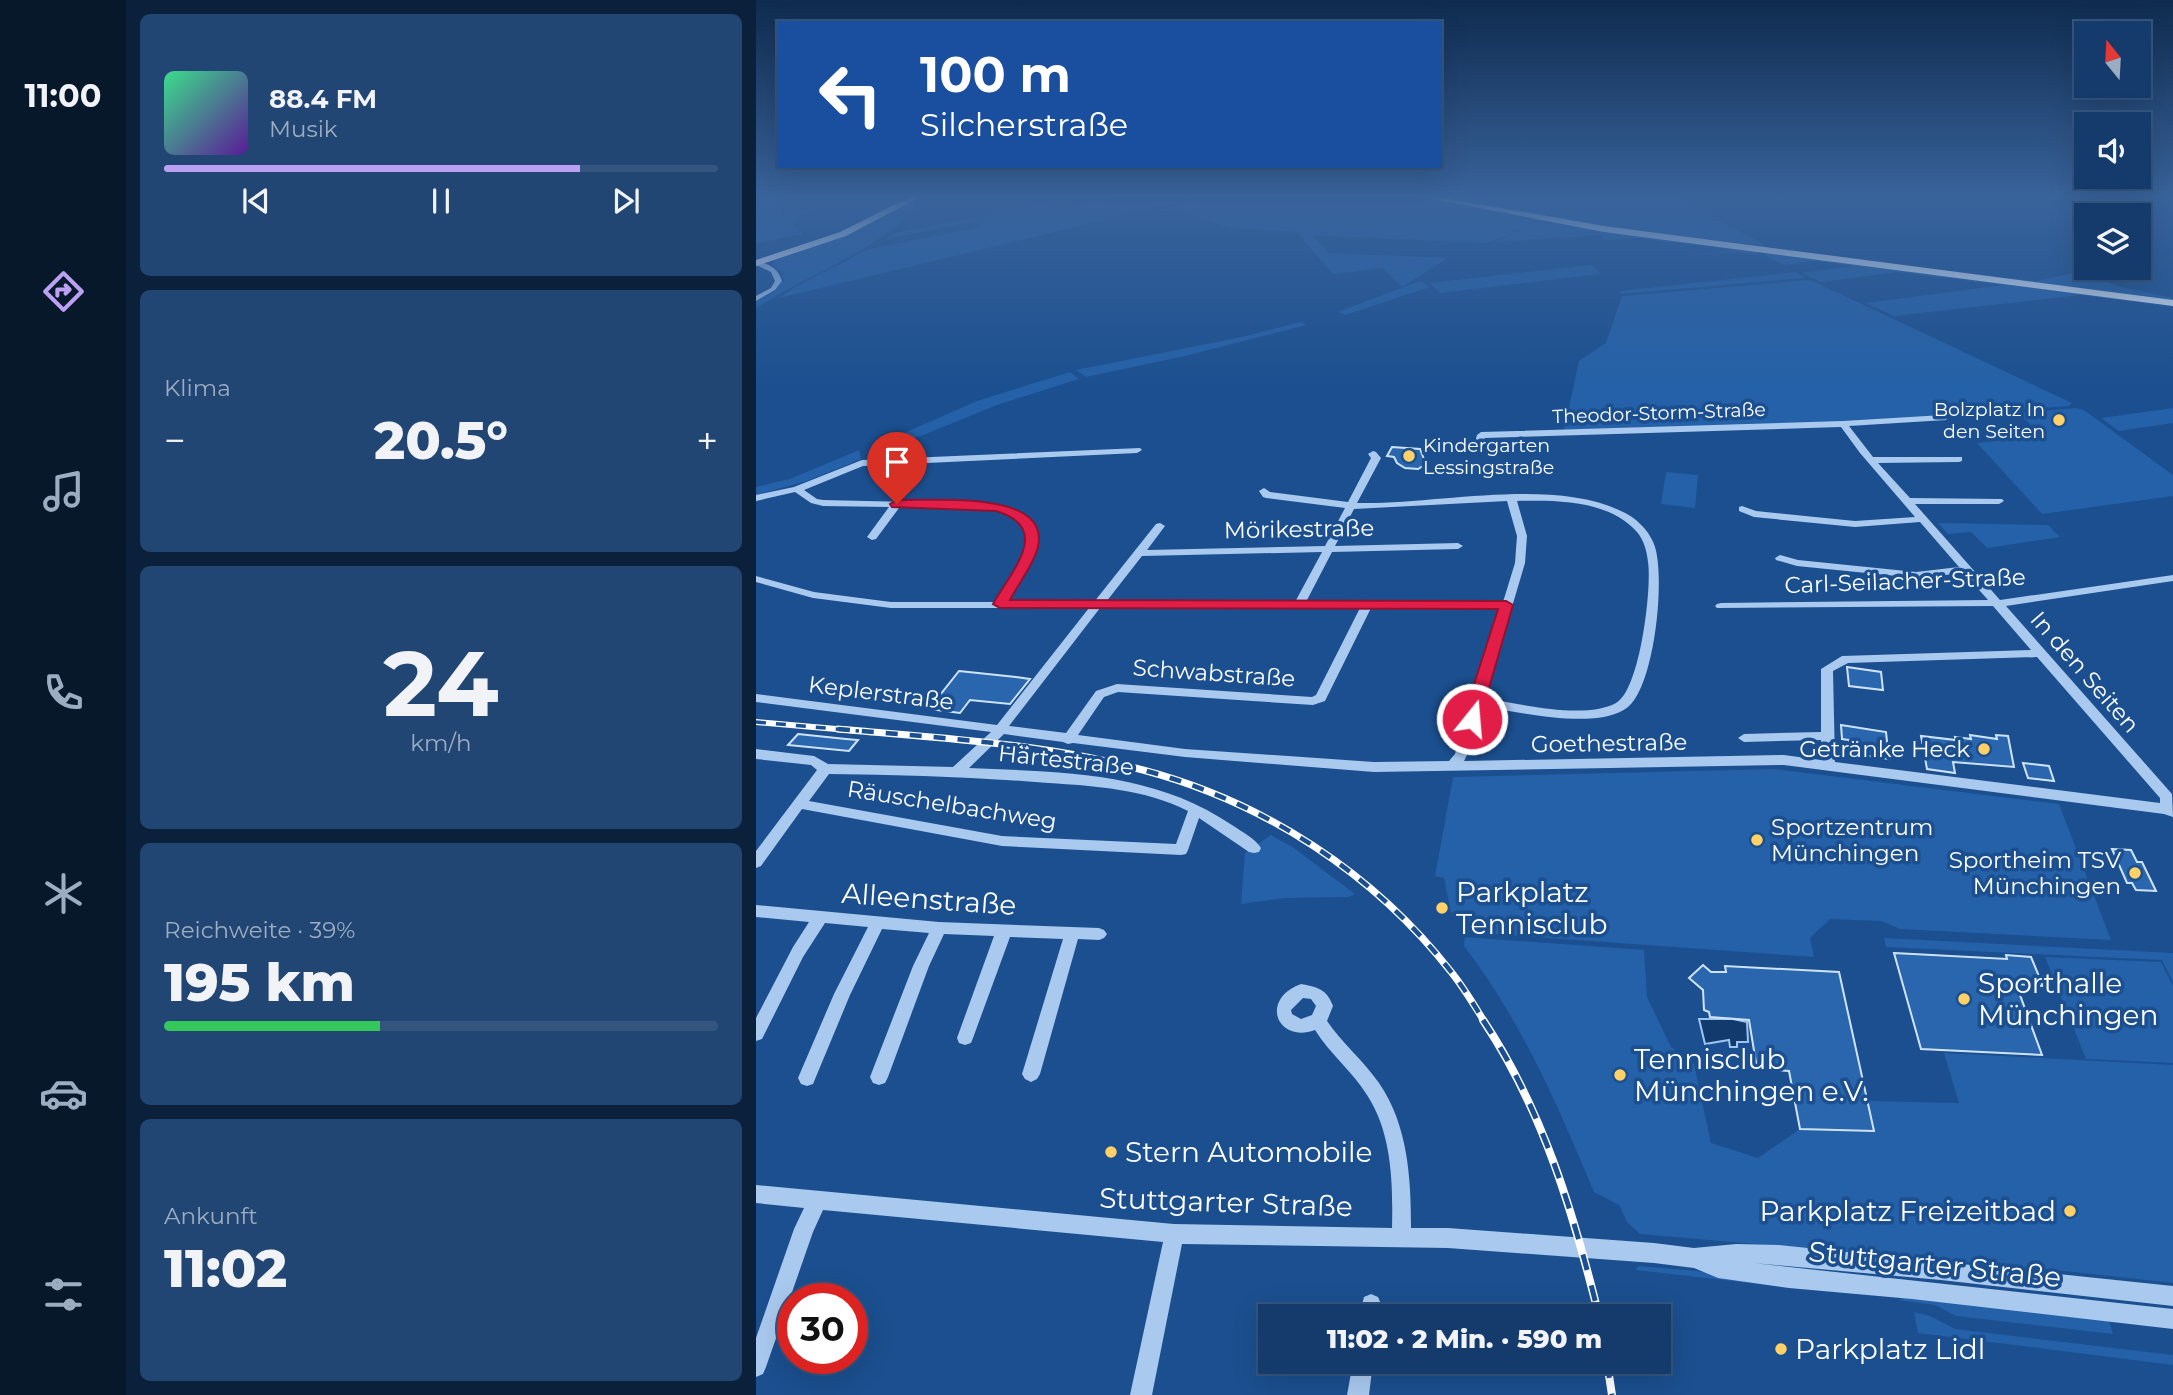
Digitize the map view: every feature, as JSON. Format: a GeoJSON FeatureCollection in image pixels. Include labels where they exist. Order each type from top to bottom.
{"type":"FeatureCollection","features":[{"type":"Feature","properties":{"kind":"main road"},"geometry":{"type":"LineString","coordinates":[[1859,262],[2173,303]]}},
{"type":"Feature","properties":{"kind":"street"},"geometry":{"type":"LineString","coordinates":[[756,263],[757,267],[777,275]]}},
{"type":"Feature","properties":{"kind":"street"},"geometry":{"type":"LineString","coordinates":[[756,263],[767,265],[777,275],[778,285],[756,299]]}},
{"type":"Feature","properties":{"kind":"street"},"geometry":{"type":"LineString","coordinates":[[756,271],[766,271]]}},
{"type":"Feature","properties":{"kind":"street"},"geometry":{"type":"LineString","coordinates":[[1843,424],[1943,418]]}},
{"type":"Feature","properties":{"kind":"street","name":"Theodor-Storm-Straße"},"geometry":{"type":"LineString","coordinates":[[1480,442],[1481,435],[1843,424]]}},
{"type":"Feature","properties":{"kind":"street","name":"In den Seiten"},"geometry":{"type":"LineString","coordinates":[[1843,424],[1871,460],[2167,797],[2170,811]]}},
{"type":"Feature","properties":{"kind":"street"},"geometry":{"type":"LineString","coordinates":[[756,498],[797,489],[862,463],[1137,450]]}},
{"type":"Feature","properties":{"kind":"street"},"geometry":{"type":"LineString","coordinates":[[1299,605],[1376,458],[1373,454]]}},
{"type":"Feature","properties":{"kind":"street"},"geometry":{"type":"LineString","coordinates":[[1871,460],[1959,460]]}},
{"type":"Feature","properties":{"kind":"street"},"geometry":{"type":"LineString","coordinates":[[797,489],[819,503],[997,507],[1016,512],[1027,521],[1032,530],[1031,548],[1000,604]]}},
{"type":"Feature","properties":{"kind":"street"},"geometry":{"type":"LineString","coordinates":[[1264,491],[1266,495],[1351,505],[1512,500],[1587,501],[1617,513],[1645,535],[1654,567],[1647,640],[1640,680],[1626,704],[1612,710],[1589,714],[1542,711],[1477,701]]}},
{"type":"Feature","properties":{"kind":"street"},"geometry":{"type":"LineString","coordinates":[[1451,767],[1461,755],[1520,563],[1522,536],[1512,500]]}},
{"type":"Feature","properties":{"kind":"street"},"geometry":{"type":"LineString","coordinates":[[1908,501],[2000,501]]}},
{"type":"Feature","properties":{"kind":"street"},"geometry":{"type":"LineString","coordinates":[[872,537],[897,504]]}},
{"type":"Feature","properties":{"kind":"street"},"geometry":{"type":"LineString","coordinates":[[1742,509],[1754,514],[1855,524],[1923,519]]}},
{"type":"Feature","properties":{"kind":"street"},"geometry":{"type":"LineString","coordinates":[[957,771],[1002,730],[1005,721],[1160,526]]}},
{"type":"Feature","properties":{"kind":"street","name":"Mörikestraße"},"geometry":{"type":"LineString","coordinates":[[1140,553],[1458,546]]}},
{"type":"Feature","properties":{"kind":"street"},"geometry":{"type":"LineString","coordinates":[[1780,558],[1797,563],[1916,575],[1968,569]]}},
{"type":"Feature","properties":{"kind":"street","name":"Carl-Seilacher-Straße"},"geometry":{"type":"LineString","coordinates":[[1721,606],[1996,602],[2173,578]]}},
{"type":"Feature","properties":{"kind":"street"},"geometry":{"type":"LineString","coordinates":[[756,579],[813,595],[891,605],[1506,605]]}},
{"type":"Feature","properties":{"kind":"street","name":"Schwabstraße"},"geometry":{"type":"LineString","coordinates":[[1068,740],[1100,694],[1117,688],[1313,701],[1321,698],[1367,606]]}},
{"type":"Feature","properties":{"kind":"street"},"geometry":{"type":"LineString","coordinates":[[1828,764],[1827,669],[1846,659],[2040,653]]}},
{"type":"Feature","properties":{"kind":"street","name":"Keplerstraße"},"geometry":{"type":"LineString","coordinates":[[756,698],[1002,730]]}},
{"type":"Feature","properties":{"kind":"street","name":"Goethestraße"},"geometry":{"type":"LineString","coordinates":[[1002,730],[1185,752],[1374,767],[1784,760],[2170,811]]}},
{"type":"Feature","properties":{"kind":"street"},"geometry":{"type":"LineString","coordinates":[[1744,738],[1827,736]]}},
{"type":"Feature","properties":{"kind":"street","name":"Härtestraße"},"geometry":{"type":"LineString","coordinates":[[756,754],[814,761],[825,769],[957,771],[1123,786],[1163,795],[1195,810],[1227,828],[1254,848]]}},
{"type":"Feature","properties":{"kind":"street"},"geometry":{"type":"LineString","coordinates":[[759,855],[825,769]]}},
{"type":"Feature","properties":{"kind":"street","name":"Räuschelbachweg"},"geometry":{"type":"LineString","coordinates":[[800,804],[1002,841],[1181,850],[1195,810]]}},
{"type":"Feature","properties":{"kind":"street","name":"Alleenstraße"},"geometry":{"type":"LineString","coordinates":[[756,911],[939,928],[1099,934]]}},
{"type":"Feature","properties":{"kind":"street"},"geometry":{"type":"LineString","coordinates":[[756,1034],[798,952],[820,918]]}},
{"type":"Feature","properties":{"kind":"street"},"geometry":{"type":"LineString","coordinates":[[807,1078],[842,994],[878,922]]}},
{"type":"Feature","properties":{"kind":"street"},"geometry":{"type":"LineString","coordinates":[[879,1077],[921,966],[939,928]]}},
{"type":"Feature","properties":{"kind":"street"},"geometry":{"type":"LineString","coordinates":[[965,1038],[1004,931]]}},
{"type":"Feature","properties":{"kind":"street"},"geometry":{"type":"LineString","coordinates":[[1031,1074],[1072,934]]}},
{"type":"Feature","properties":{"kind":"street"},"geometry":{"type":"LineString","coordinates":[[1318,1021],[1372,1088],[1392,1132],[1400,1172],[1401,1237]]}},
{"type":"Feature","properties":{"kind":"street","name":"Stuttgarter Straße"},"geometry":{"type":"LineString","coordinates":[[756,1194],[1174,1234],[1492,1240],[1694,1258],[1720,1253],[1835,1260],[2034,1279],[2173,1296]]}},
{"type":"Feature","properties":{"kind":"street"},"geometry":{"type":"LineString","coordinates":[[756,1367],[804,1229],[818,1199]]}},
{"type":"Feature","properties":{"kind":"street"},"geometry":{"type":"LineString","coordinates":[[1141,1395],[1174,1234]]}},
{"type":"Feature","properties":{"kind":"street","name":"Stuttgarter Straße"},"geometry":{"type":"LineString","coordinates":[[1694,1258],[1718,1268],[1789,1278],[1912,1289],[2173,1319]]}},
{"type":"Feature","properties":{"kind":"street"},"geometry":{"type":"LineString","coordinates":[[1358,1395],[1361,1374]]}},
{"type":"Feature","properties":{"kind":"shaded area"},"geometry":{"type":"Polygon","coordinates":[[[838,262],[756,308],[756,301],[773,293],[784,280],[782,272],[772,264],[838,262]]]}},
{"type":"Feature","properties":{"kind":"shaded area"},"geometry":{"type":"Polygon","coordinates":[[[843,262],[929,262],[779,298],[843,262]]]}},
{"type":"Feature","properties":{"kind":"shaded area"},"geometry":{"type":"Polygon","coordinates":[[[1323,262],[1441,262],[1402,287],[1383,268],[1333,274],[1323,262]]]}},
{"type":"Feature","properties":{"kind":"shaded area"},"geometry":{"type":"Polygon","coordinates":[[[1778,262],[1807,262],[1784,265],[1778,262]]]}},
{"type":"Feature","properties":{"kind":"shaded area"},"geometry":{"type":"Polygon","coordinates":[[[1824,262],[1840,262],[2173,307],[2080,295],[1894,316],[1865,303],[2003,285],[1897,272],[1821,282],[1802,273],[1852,266],[1824,262]]]}},
{"type":"Feature","properties":{"kind":"shaded area"},"geometry":{"type":"Polygon","coordinates":[[[1592,265],[1601,274],[1440,293],[1430,283],[1592,265]]]}},
{"type":"Feature","properties":{"kind":"shaded area"},"geometry":{"type":"Polygon","coordinates":[[[1947,271],[2036,281],[2074,273],[2074,280],[2103,280],[2117,286],[2173,298],[2173,301],[1947,271]]]}},
{"type":"Feature","properties":{"kind":"shaded area"},"geometry":{"type":"Polygon","coordinates":[[[1796,272],[1805,278],[1621,294],[1620,291],[1796,272]]]}},
{"type":"Feature","properties":{"kind":"shaded area"},"geometry":{"type":"Polygon","coordinates":[[[1809,280],[2072,403],[2069,406],[1845,422],[1564,430],[1579,361],[1606,343],[1622,296],[1809,280]]]}},
{"type":"Feature","properties":{"kind":"shaded area"},"geometry":{"type":"Polygon","coordinates":[[[1420,281],[1430,287],[1345,315],[1338,312],[1420,281]]]}},
{"type":"Feature","properties":{"kind":"shaded area"},"geometry":{"type":"Polygon","coordinates":[[[1301,322],[1306,325],[1185,356],[1086,377],[1076,370],[1242,337],[1301,322]]]}},
{"type":"Feature","properties":{"kind":"shaded area"},"geometry":{"type":"Polygon","coordinates":[[[1070,372],[1079,379],[997,405],[869,457],[872,447],[977,401],[1070,372]]]}},
{"type":"Feature","properties":{"kind":"shaded area"},"geometry":{"type":"Polygon","coordinates":[[[2076,408],[2084,410],[2173,475],[2173,496],[2042,514],[1977,443],[2043,436],[2018,413],[2076,408]]]}},
{"type":"Feature","properties":{"kind":"shaded area"},"geometry":{"type":"Polygon","coordinates":[[[2173,408],[2173,423],[2119,431],[2101,418],[2173,408]]]}},
{"type":"Feature","properties":{"kind":"shaded area"},"geometry":{"type":"Polygon","coordinates":[[[859,450],[861,459],[807,481],[756,495],[756,487],[790,479],[859,450]]]}},
{"type":"Feature","properties":{"kind":"shaded area"},"geometry":{"type":"Polygon","coordinates":[[[1666,472],[1698,475],[1695,508],[1661,504],[1666,472]]]}},
{"type":"Feature","properties":{"kind":"shaded area"},"geometry":{"type":"Polygon","coordinates":[[[1938,523],[2048,525],[2060,537],[1987,548],[1971,532],[1948,534],[1938,523]]]}},
{"type":"Feature","properties":{"kind":"shaded area","name":"Sportzentrum Münchingen"},"geometry":{"type":"Polygon","coordinates":[[[1773,769],[2059,804],[2111,940],[1900,929],[1881,921],[1830,919],[1810,938],[1814,957],[1466,932],[1468,914],[1451,913],[1444,878],[1435,876],[1453,777],[1773,769]]]}},
{"type":"Feature","properties":{"kind":"shaded area"},"geometry":{"type":"Polygon","coordinates":[[[1271,835],[1294,848],[1355,894],[1349,897],[1285,898],[1241,904],[1245,853],[1271,835]]]}},
{"type":"Feature","properties":{"kind":"shaded area"},"geometry":{"type":"Polygon","coordinates":[[[1465,937],[1644,950],[1647,997],[1671,1047],[1694,1064],[1711,1143],[1758,1158],[1800,1129],[1873,1131],[1868,1101],[1959,1103],[1944,1053],[2173,1065],[2173,1283],[2055,1270],[1640,1234],[1627,1222],[1619,1205],[1594,1192],[1537,1064],[1504,1004],[1464,946],[1465,937]]]}},
{"type":"Feature","properties":{"kind":"shaded area"},"geometry":{"type":"Polygon","coordinates":[[[1884,938],[2173,953],[2173,982],[2162,960],[1886,947],[1884,938]]]}},
{"type":"Feature","properties":{"kind":"shaded area"},"geometry":{"type":"Polygon","coordinates":[[[2045,957],[2161,962],[2173,986],[2173,1063],[2086,1059],[2045,957]]]}},
{"type":"Feature","properties":{"kind":"shaded area"},"geometry":{"type":"Polygon","coordinates":[[[1699,1019],[1733,1019],[1747,1022],[1748,1042],[1737,1042],[1737,1047],[1730,1047],[1729,1040],[1705,1044],[1699,1019]]]}},
{"type":"Feature","properties":{"kind":"shaded area"},"geometry":{"type":"Polygon","coordinates":[[[1638,1266],[1697,1271],[1784,1287],[1636,1270],[1638,1266]]]}},
{"type":"Feature","properties":{"kind":"shaded area"},"geometry":{"type":"Polygon","coordinates":[[[1906,1297],[2109,1320],[2113,1334],[1956,1316],[1935,1305],[1898,1300],[1906,1297]]]}},
{"type":"Feature","properties":{"kind":"shaded area"},"geometry":{"type":"Polygon","coordinates":[[[1914,1312],[1930,1316],[1955,1329],[2173,1355],[2173,1365],[1918,1333],[1914,1312]]]}},
{"type":"Feature","properties":{"kind":"building","name":"Kindergarten Lessingstraße"},"geometry":{"type":"Polygon","coordinates":[[[1392,447],[1420,449],[1426,464],[1418,469],[1405,468],[1397,463],[1394,457],[1387,456],[1392,447]]]}},
{"type":"Feature","properties":{"kind":"building"},"geometry":{"type":"Polygon","coordinates":[[[1847,667],[1881,672],[1883,690],[1849,686],[1847,667]]]}},
{"type":"Feature","properties":{"kind":"building"},"geometry":{"type":"Polygon","coordinates":[[[959,671],[1030,679],[1010,704],[970,700],[960,713],[929,709],[959,671]]]}},
{"type":"Feature","properties":{"kind":"building"},"geometry":{"type":"Polygon","coordinates":[[[1841,725],[1886,732],[1889,759],[1849,753],[1849,740],[1842,739],[1841,725]]]}},
{"type":"Feature","properties":{"kind":"building"},"geometry":{"type":"Polygon","coordinates":[[[798,734],[858,740],[849,751],[788,745],[798,734]]]}},
{"type":"Feature","properties":{"kind":"building"},"geometry":{"type":"Polygon","coordinates":[[[1970,735],[1997,739],[1996,735],[2008,736],[2014,767],[1953,762],[1955,773],[1927,769],[1921,736],[1956,740],[1955,737],[1971,739],[1970,735]]]}},
{"type":"Feature","properties":{"kind":"building"},"geometry":{"type":"Polygon","coordinates":[[[2023,763],[2049,766],[2054,781],[2028,778],[2023,763]]]}},
{"type":"Feature","properties":{"kind":"building","name":"Sportheim TSV Münchingen"},"geometry":{"type":"Polygon","coordinates":[[[2112,849],[2131,850],[2137,862],[2142,862],[2156,891],[2136,890],[2132,883],[2127,883],[2112,849]]]}},
{"type":"Feature","properties":{"kind":"building","name":"Sporthalle Münchingen"},"geometry":{"type":"Polygon","coordinates":[[[1894,953],[2007,959],[2006,955],[2031,957],[2043,986],[2016,984],[2042,1055],[1921,1049],[1894,953]]]}},
{"type":"Feature","properties":{"kind":"building"},"geometry":{"type":"Polygon","coordinates":[[[1703,965],[1711,972],[1726,972],[1725,966],[1839,972],[1874,1131],[1800,1129],[1789,1071],[1757,1069],[1749,1020],[1710,1017],[1709,1012],[1704,1010],[1703,990],[1689,978],[1703,965]]]}},
{"type":"Feature","properties":{"kind":"railway"},"geometry":{"type":"LineString","coordinates":[[756,722],[859,731]]}},
{"type":"Feature","properties":{"kind":"railway"},"geometry":{"type":"LineString","coordinates":[[838,729],[1068,753],[1143,770],[1231,801],[1314,846],[1352,873],[1388,904],[1452,973],[1484,1021]]}},
{"type":"Feature","properties":{"kind":"railway"},"geometry":{"type":"LineString","coordinates":[[1483,1020],[1523,1090],[1554,1163],[1596,1304]]}},
{"type":"Feature","properties":{"kind":"railway"},"geometry":{"type":"LineString","coordinates":[[1609,1374],[1612,1395]]}},
{"type":"Feature","properties":{"kind":"place","name":"Bolzplatz In den Seiten"},"geometry":{"type":"Point","coordinates":[2059,420]}},
{"type":"Feature","properties":{"kind":"place","name":"Kindergarten Lessingstraße"},"geometry":{"type":"Point","coordinates":[1409,456]}},
{"type":"Feature","properties":{"kind":"place","name":"Getränke Heck"},"geometry":{"type":"Point","coordinates":[1984,749]}},
{"type":"Feature","properties":{"kind":"place","name":"Sportzentrum Münchingen"},"geometry":{"type":"Point","coordinates":[1757,840]}},
{"type":"Feature","properties":{"kind":"place","name":"Sportheim TSV Münchingen"},"geometry":{"type":"Point","coordinates":[2135,873]}},
{"type":"Feature","properties":{"kind":"place","name":"Parkplatz Tennisclub"},"geometry":{"type":"Point","coordinates":[1442,908]}},
{"type":"Feature","properties":{"kind":"place","name":"Sporthalle Münchingen"},"geometry":{"type":"Point","coordinates":[1964,999]}},
{"type":"Feature","properties":{"kind":"place","name":"Tennisclub Münchingen e.V."},"geometry":{"type":"Point","coordinates":[1620,1075]}},
{"type":"Feature","properties":{"kind":"place","name":"Stern Automobile"},"geometry":{"type":"Point","coordinates":[1111,1152]}},
{"type":"Feature","properties":{"kind":"place","name":"Parkplatz Freizeitbad"},"geometry":{"type":"Point","coordinates":[2070,1211]}},
{"type":"Feature","properties":{"kind":"place","name":"Parkplatz Lidl"},"geometry":{"type":"Point","coordinates":[1781,1349]}},
{"type":"Feature","properties":{"kind":"route"},"geometry":{"type":"LineString","coordinates":[[897,504],[997,507],[1016,512],[1027,521],[1032,530],[1031,548],[1000,604],[1506,605],[1472,719]]}}]}
